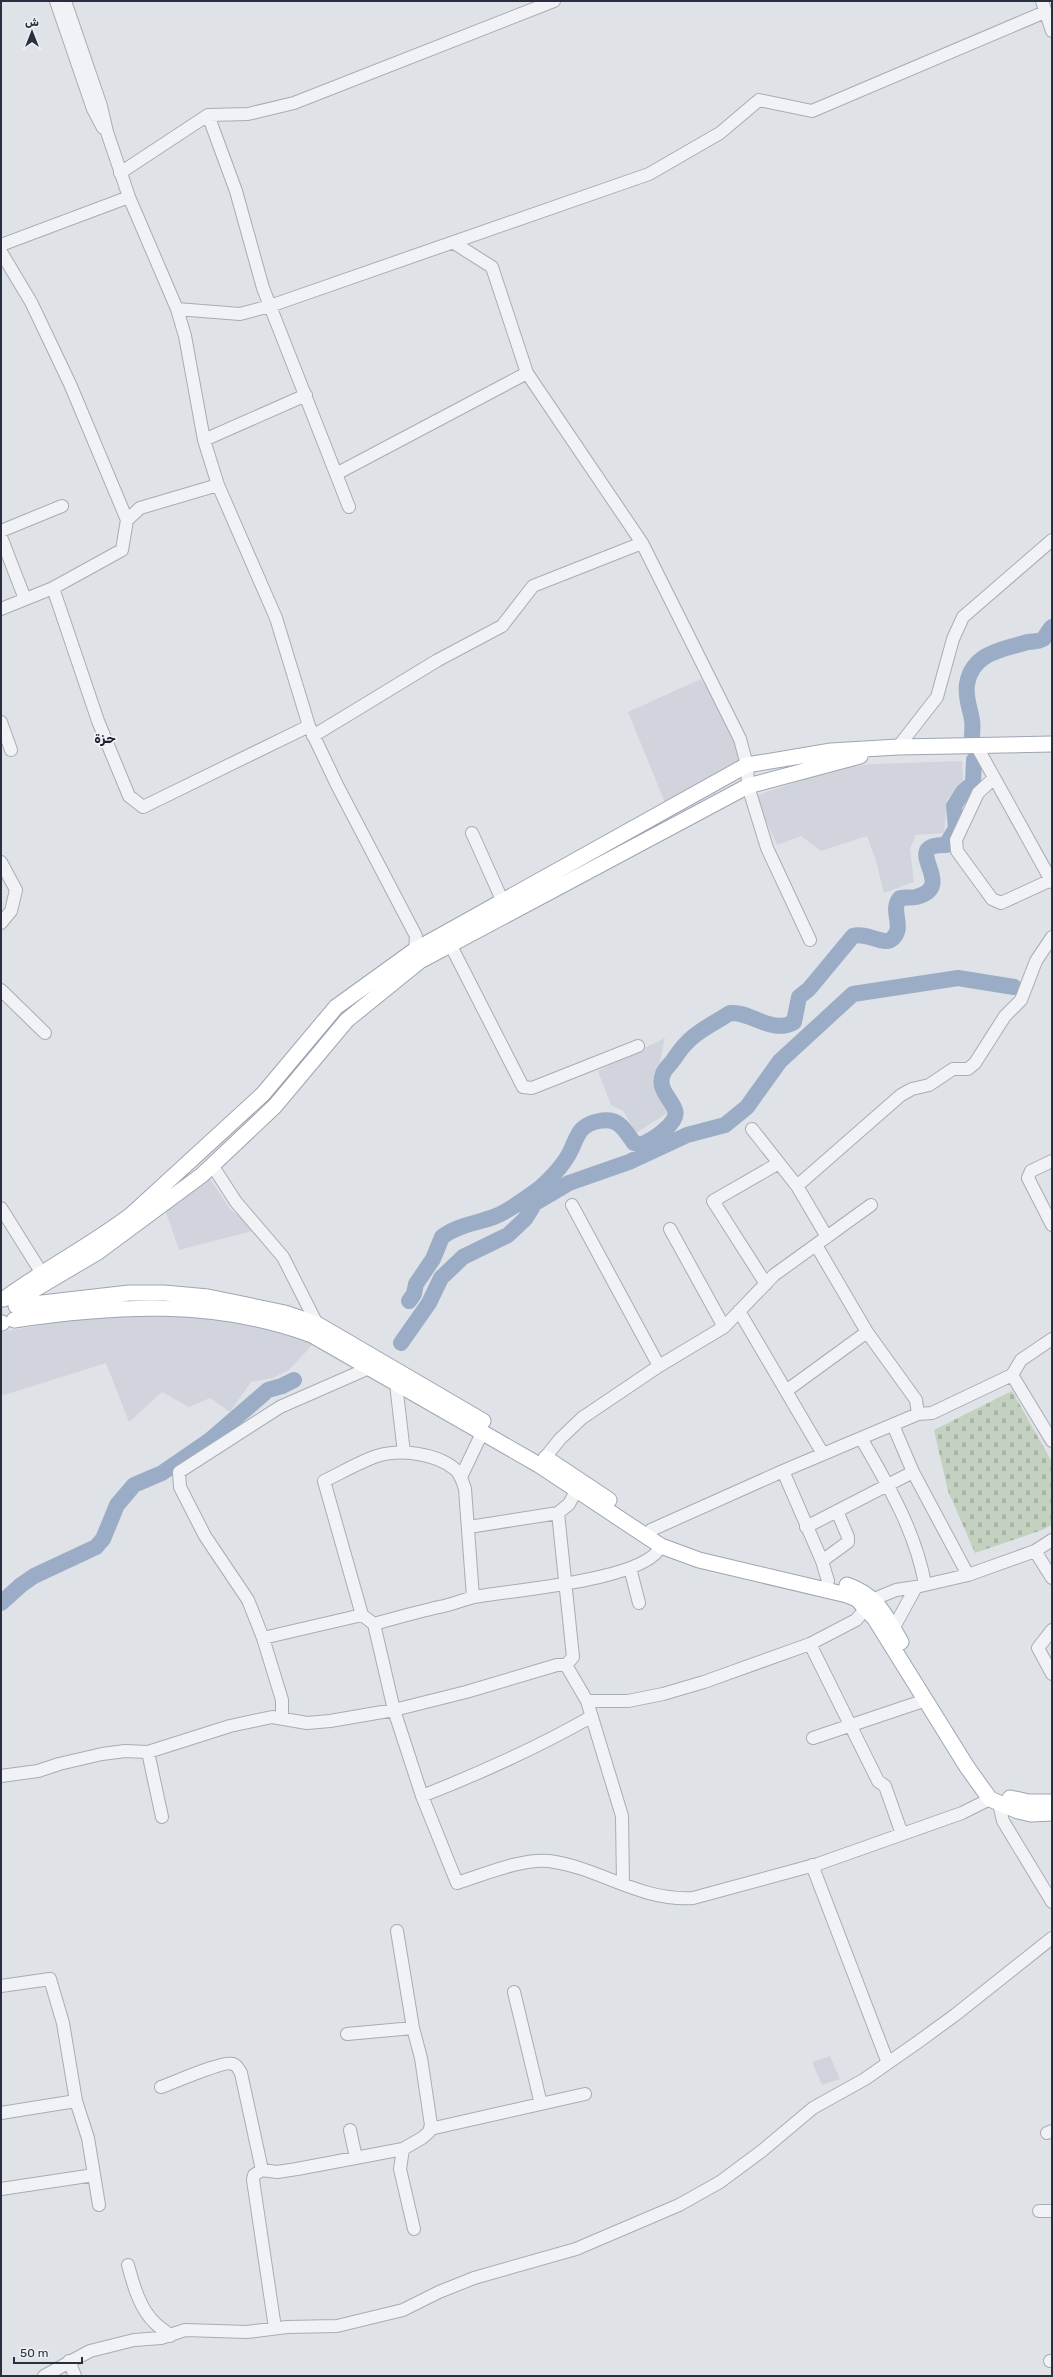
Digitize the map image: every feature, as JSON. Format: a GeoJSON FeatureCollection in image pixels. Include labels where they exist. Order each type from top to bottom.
{"type":"FeatureCollection","features":[{"type":"Feature","properties":{"kind":"main road"},"geometry":{"type":"LineString","coordinates":[[432,948],[503,902],[747,765],[831,751],[898,747],[1052,744]]}},
{"type":"Feature","properties":{"kind":"main road"},"geometry":{"type":"LineString","coordinates":[[7,1312],[41,1272],[102,1236],[131,1215],[263,1094],[336,1007],[417,949],[432,948],[450,944],[748,786],[898,747]]}},
{"type":"Feature","properties":{"kind":"main road"},"geometry":{"type":"LineString","coordinates":[[7,1312],[131,1229],[212,1165],[275,1106],[347,1020],[417,949]]}},
{"type":"Feature","properties":{"kind":"main road"},"geometry":{"type":"LineString","coordinates":[[7,1312],[121,1294],[164,1292],[208,1297],[285,1313],[317,1324],[542,1461],[649,1535],[661,1546],[699,1560],[847,1595],[870,1603],[967,1767],[995,1802],[1031,1814],[1052,1813]]}},
{"type":"Feature","properties":{"kind":"main road"},"geometry":{"type":"LineString","coordinates":[[7,1312],[149,1307],[206,1310],[280,1323],[312,1335],[482,1433],[542,1461],[576,1491],[649,1535],[696,1549],[828,1580],[855,1588],[893,1629],[990,1786],[999,1793],[1020,1801],[1040,1803],[1052,1802]]}},
{"type":"Feature","properties":{"kind":"street"},"geometry":{"type":"LineString","coordinates":[[56,1],[93,109],[107,132]]}},
{"type":"Feature","properties":{"kind":"street"},"geometry":{"type":"LineString","coordinates":[[65,1],[102,106],[107,132],[120,173],[177,309],[185,336],[204,440],[218,485],[276,618],[311,731],[417,949]]}},
{"type":"Feature","properties":{"kind":"street"},"geometry":{"type":"LineString","coordinates":[[120,173],[208,115],[248,114],[294,103],[554,1]]}},
{"type":"Feature","properties":{"kind":"street"},"geometry":{"type":"LineString","coordinates":[[177,309],[240,314],[270,306],[650,174],[720,133],[759,100],[812,111],[1043,6],[1052,31]]}},
{"type":"Feature","properties":{"kind":"street"},"geometry":{"type":"LineString","coordinates":[[208,115],[236,191],[263,288],[349,507]]}},
{"type":"Feature","properties":{"kind":"street"},"geometry":{"type":"LineString","coordinates":[[1,245],[129,197]]}},
{"type":"Feature","properties":{"kind":"street"},"geometry":{"type":"LineString","coordinates":[[454,242],[492,267],[527,373],[642,543],[740,739],[747,765],[748,786],[767,848],[810,940]]}},
{"type":"Feature","properties":{"kind":"street"},"geometry":{"type":"LineString","coordinates":[[1,252],[31,302],[70,384],[128,520]]}},
{"type":"Feature","properties":{"kind":"street"},"geometry":{"type":"LineString","coordinates":[[336,474],[527,373]]}},
{"type":"Feature","properties":{"kind":"street"},"geometry":{"type":"LineString","coordinates":[[204,440],[306,395]]}},
{"type":"Feature","properties":{"kind":"street"},"geometry":{"type":"LineString","coordinates":[[1,609],[53,588],[122,550],[128,520],[140,508],[218,485]]}},
{"type":"Feature","properties":{"kind":"street"},"geometry":{"type":"LineString","coordinates":[[1,531],[62,506]]}},
{"type":"Feature","properties":{"kind":"street"},"geometry":{"type":"LineString","coordinates":[[1,537],[25,599]]}},
{"type":"Feature","properties":{"kind":"street"},"geometry":{"type":"LineString","coordinates":[[898,747],[937,697],[953,639],[963,617],[1052,540]]}},
{"type":"Feature","properties":{"kind":"street"},"geometry":{"type":"LineString","coordinates":[[53,588],[109,749],[129,796],[143,808],[311,731],[502,626],[534,586],[642,543]]}},
{"type":"Feature","properties":{"kind":"street"},"geometry":{"type":"LineString","coordinates":[[1,722],[11,750]]}},
{"type":"Feature","properties":{"kind":"street"},"geometry":{"type":"LineString","coordinates":[[976,745],[1051,881],[1001,903],[992,900],[957,850],[956,840],[978,793],[994,778]]}},
{"type":"Feature","properties":{"kind":"street"},"geometry":{"type":"LineString","coordinates":[[472,833],[503,902]]}},
{"type":"Feature","properties":{"kind":"street"},"geometry":{"type":"LineString","coordinates":[[1,862],[16,890],[11,911],[1,922]]}},
{"type":"Feature","properties":{"kind":"street"},"geometry":{"type":"LineString","coordinates":[[797,1186],[901,1095],[912,1089],[929,1086],[953,1069],[968,1069],[975,1063],[1006,1016],[1021,1000],[1036,961],[1052,937]]}},
{"type":"Feature","properties":{"kind":"street"},"geometry":{"type":"LineString","coordinates":[[450,944],[523,1087],[532,1088],[638,1046]]}},
{"type":"Feature","properties":{"kind":"street"},"geometry":{"type":"LineString","coordinates":[[1,990],[45,1033]]}},
{"type":"Feature","properties":{"kind":"street"},"geometry":{"type":"LineString","coordinates":[[752,1129],[797,1186],[827,1237]]}},
{"type":"Feature","properties":{"kind":"street"},"geometry":{"type":"LineString","coordinates":[[1052,1161],[1031,1171],[1028,1178],[1052,1225]]}},
{"type":"Feature","properties":{"kind":"street"},"geometry":{"type":"LineString","coordinates":[[766,1284],[713,1201],[779,1163]]}},
{"type":"Feature","properties":{"kind":"street"},"geometry":{"type":"LineString","coordinates":[[212,1165],[236,1202],[283,1257],[317,1324]]}},
{"type":"Feature","properties":{"kind":"street"},"geometry":{"type":"LineString","coordinates":[[572,1205],[659,1366]]}},
{"type":"Feature","properties":{"kind":"street"},"geometry":{"type":"LineString","coordinates":[[542,1461],[582,1418],[659,1366],[724,1327],[774,1275],[871,1205]]}},
{"type":"Feature","properties":{"kind":"street"},"geometry":{"type":"LineString","coordinates":[[1,1208],[41,1272]]}},
{"type":"Feature","properties":{"kind":"street"},"geometry":{"type":"LineString","coordinates":[[670,1229],[724,1327]]}},
{"type":"Feature","properties":{"kind":"street"},"geometry":{"type":"LineString","coordinates":[[816,1245],[867,1332],[916,1400],[918,1414]]}},
{"type":"Feature","properties":{"kind":"street"},"geometry":{"type":"LineString","coordinates":[[739,1311],[823,1454]]}},
{"type":"Feature","properties":{"kind":"street"},"geometry":{"type":"LineString","coordinates":[[786,1391],[867,1332]]}},
{"type":"Feature","properties":{"kind":"street"},"geometry":{"type":"LineString","coordinates":[[649,1535],[783,1471],[918,1414],[932,1413],[1012,1375],[1021,1360],[1052,1339]]}},
{"type":"Feature","properties":{"kind":"street"},"geometry":{"type":"LineString","coordinates":[[282,1718],[282,1700],[263,1638],[248,1600],[236,1579],[217,1555],[180,1487],[180,1472],[280,1407],[369,1368]]}},
{"type":"Feature","properties":{"kind":"street"},"geometry":{"type":"LineString","coordinates":[[1012,1375],[1052,1441]]}},
{"type":"Feature","properties":{"kind":"street"},"geometry":{"type":"LineString","coordinates":[[396,1384],[404,1453]]}},
{"type":"Feature","properties":{"kind":"street"},"geometry":{"type":"LineString","coordinates":[[893,1425],[913,1472],[968,1575]]}},
{"type":"Feature","properties":{"kind":"street"},"geometry":{"type":"LineString","coordinates":[[461,1478],[482,1433]]}},
{"type":"Feature","properties":{"kind":"street"},"geometry":{"type":"LineString","coordinates":[[861,1438],[888,1485],[910,1530],[921,1561],[921,1585],[893,1629]]}},
{"type":"Feature","properties":{"kind":"street"},"geometry":{"type":"LineString","coordinates":[[473,1598],[469,1527],[465,1489],[461,1478],[456,1471],[438,1460],[404,1453],[376,1456],[324,1481],[362,1616],[374,1624],[394,1710],[422,1796],[457,1882],[513,1866],[548,1861],[587,1871],[658,1897],[674,1899],[693,1898],[812,1865],[995,1802],[1003,1821],[1052,1902]]}},
{"type":"Feature","properties":{"kind":"street"},"geometry":{"type":"LineString","coordinates":[[783,1471],[822,1561],[828,1580]]}},
{"type":"Feature","properties":{"kind":"street"},"geometry":{"type":"LineString","coordinates":[[806,1527],[913,1472]]}},
{"type":"Feature","properties":{"kind":"street"},"geometry":{"type":"LineString","coordinates":[[469,1527],[558,1513],[568,1504],[576,1491]]}},
{"type":"Feature","properties":{"kind":"street"},"geometry":{"type":"LineString","coordinates":[[822,1561],[848,1542],[848,1537],[837,1511]]}},
{"type":"Feature","properties":{"kind":"street"},"geometry":{"type":"LineString","coordinates":[[1,1776],[38,1771],[59,1764],[125,1750],[148,1752],[230,1726],[272,1717],[306,1723],[330,1721],[394,1710],[459,1694],[557,1665],[566,1664],[573,1657],[564,1584],[558,1513]]}},
{"type":"Feature","properties":{"kind":"street"},"geometry":{"type":"LineString","coordinates":[[587,1702],[628,1701],[663,1694],[704,1682],[810,1644],[856,1620],[870,1603],[896,1590],[968,1575],[1035,1550],[1052,1540]]}},
{"type":"Feature","properties":{"kind":"street"},"geometry":{"type":"LineString","coordinates":[[374,1624],[473,1598],[564,1584],[630,1568],[651,1559],[658,1553],[661,1546]]}},
{"type":"Feature","properties":{"kind":"street"},"geometry":{"type":"LineString","coordinates":[[1035,1550],[1052,1578]]}},
{"type":"Feature","properties":{"kind":"street"},"geometry":{"type":"LineString","coordinates":[[630,1568],[639,1603]]}},
{"type":"Feature","properties":{"kind":"street"},"geometry":{"type":"LineString","coordinates":[[263,1638],[362,1616]]}},
{"type":"Feature","properties":{"kind":"street"},"geometry":{"type":"LineString","coordinates":[[1052,1630],[1046,1635],[1038,1648],[1052,1674]]}},
{"type":"Feature","properties":{"kind":"street"},"geometry":{"type":"LineString","coordinates":[[810,1644],[878,1781],[886,1786],[902,1834]]}},
{"type":"Feature","properties":{"kind":"street"},"geometry":{"type":"LineString","coordinates":[[566,1664],[587,1702],[622,1816],[624,1884]]}},
{"type":"Feature","properties":{"kind":"street"},"geometry":{"type":"LineString","coordinates":[[813,1738],[926,1700]]}},
{"type":"Feature","properties":{"kind":"street"},"geometry":{"type":"LineString","coordinates":[[422,1796],[517,1756],[591,1717]]}},
{"type":"Feature","properties":{"kind":"street"},"geometry":{"type":"LineString","coordinates":[[148,1752],[162,1817]]}},
{"type":"Feature","properties":{"kind":"street"},"geometry":{"type":"LineString","coordinates":[[812,1865],[888,2063]]}},
{"type":"Feature","properties":{"kind":"street"},"geometry":{"type":"LineString","coordinates":[[397,1931],[414,2028],[421,2058],[430,2113],[430,2129]]}},
{"type":"Feature","properties":{"kind":"street"},"geometry":{"type":"LineString","coordinates":[[44,2376],[69,2361],[90,2351],[105,2349],[120,2344],[170,2336],[193,2330],[228,2333],[275,2328],[337,2326],[403,2310],[439,2292],[468,2280],[576,2249],[679,2205],[701,2194],[737,2171],[813,2108],[865,2079],[888,2063],[955,2015],[1052,1938]]}},
{"type":"Feature","properties":{"kind":"street"},"geometry":{"type":"LineString","coordinates":[[1,1986],[50,1979],[63,2023],[76,2101],[88,2138],[94,2175],[98,2188],[99,2205]]}},
{"type":"Feature","properties":{"kind":"street"},"geometry":{"type":"LineString","coordinates":[[514,1992],[540,2104]]}},
{"type":"Feature","properties":{"kind":"street"},"geometry":{"type":"LineString","coordinates":[[348,2034],[414,2028]]}},
{"type":"Feature","properties":{"kind":"street"},"geometry":{"type":"LineString","coordinates":[[161,2087],[220,2064],[233,2064],[237,2067],[241,2073],[262,2170]]}},
{"type":"Feature","properties":{"kind":"street"},"geometry":{"type":"LineString","coordinates":[[275,2328],[253,2180],[254,2175],[262,2170],[277,2172],[403,2148],[422,2138],[430,2129],[585,2094]]}},
{"type":"Feature","properties":{"kind":"street"},"geometry":{"type":"LineString","coordinates":[[1,2113],[76,2101]]}},
{"type":"Feature","properties":{"kind":"street"},"geometry":{"type":"LineString","coordinates":[[350,2130],[356,2158]]}},
{"type":"Feature","properties":{"kind":"street"},"geometry":{"type":"LineString","coordinates":[[403,2148],[400,2169],[414,2229]]}},
{"type":"Feature","properties":{"kind":"street"},"geometry":{"type":"LineString","coordinates":[[1,2189],[94,2175]]}},
{"type":"Feature","properties":{"kind":"street"},"geometry":{"type":"LineString","coordinates":[[1039,2211],[1052,2211]]}},
{"type":"Feature","properties":{"kind":"street"},"geometry":{"type":"LineString","coordinates":[[128,2265],[131,2279],[147,2312],[156,2324],[170,2336]]}},
{"type":"Feature","properties":{"kind":"street"},"geometry":{"type":"LineString","coordinates":[[69,2361],[75,2376]]}},
{"type":"Feature","properties":{"kind":"shaded area"},"geometry":{"type":"Polygon","coordinates":[[[701,679],[724,713],[741,754],[731,774],[668,810],[628,712],[701,679]]]}},
{"type":"Feature","properties":{"kind":"shaded area"},"geometry":{"type":"Polygon","coordinates":[[[962,761],[963,780],[947,800],[944,833],[916,835],[910,848],[914,882],[884,893],[876,861],[867,836],[821,851],[801,836],[777,845],[755,796],[834,769],[873,764],[962,761]]]}},
{"type":"Feature","properties":{"kind":"shaded area"},"geometry":{"type":"Polygon","coordinates":[[[665,1038],[654,1089],[669,1112],[636,1133],[623,1111],[611,1105],[598,1071],[665,1038]]]}},
{"type":"Feature","properties":{"kind":"shaded area"},"geometry":{"type":"Polygon","coordinates":[[[210,1179],[230,1209],[256,1230],[179,1250],[165,1209],[210,1179]]]}},
{"type":"Feature","properties":{"kind":"shaded area"},"geometry":{"type":"Polygon","coordinates":[[[149,1312],[201,1316],[281,1331],[313,1344],[289,1370],[273,1378],[251,1382],[230,1412],[210,1398],[189,1407],[162,1392],[129,1422],[106,1363],[1,1396],[1,1332],[86,1317],[149,1312]]]}},
{"type":"Feature","properties":{"kind":"shaded area"},"geometry":{"type":"Polygon","coordinates":[[[830,2056],[840,2079],[822,2085],[812,2062],[830,2056]]]}},
{"type":"Feature","properties":{"kind":"green space"},"geometry":{"type":"Polygon","coordinates":[[[1012,1391],[1052,1462],[1052,1525],[1042,1530],[975,1553],[948,1491],[934,1430],[1012,1391]]]}},
{"type":"Feature","properties":{"kind":"waterway"},"geometry":{"type":"LineString","coordinates":[[972,738],[972,722],[967,698],[967,684],[975,665],[982,659],[999,650],[1041,640],[1052,627]]}},
{"type":"Feature","properties":{"kind":"waterway"},"geometry":{"type":"LineString","coordinates":[[409,1301],[414,1294],[416,1284],[433,1259],[442,1237],[461,1227],[501,1214],[540,1188],[561,1165],[568,1155],[580,1131],[587,1125],[599,1121],[612,1121],[620,1125],[634,1143],[640,1145],[651,1140],[664,1131],[673,1120],[675,1110],[663,1089],[663,1074],[680,1050],[699,1032],[730,1013],[746,1015],[778,1026],[794,1022],[799,997],[809,989],[853,936],[858,935],[884,941],[889,941],[892,939],[898,929],[896,908],[900,898],[916,897],[928,892],[932,884],[932,875],[927,858],[927,851],[932,846],[946,845],[956,828],[954,806],[963,792],[973,783],[974,760]]}},
{"type":"Feature","properties":{"kind":"waterway"},"geometry":{"type":"LineString","coordinates":[[401,1343],[429,1303],[441,1278],[463,1257],[508,1235],[525,1219],[535,1203],[569,1183],[629,1162],[687,1135],[725,1125],[747,1107],[780,1061],[853,994],[958,978],[1014,987]]}},
{"type":"Feature","properties":{"kind":"waterway"},"geometry":{"type":"LineString","coordinates":[[1,1603],[21,1585],[34,1576],[96,1547],[103,1539],[117,1505],[134,1485],[162,1473],[210,1440],[268,1390],[282,1386],[294,1380]]}},
{"type":"Feature","properties":{"kind":"district","name":"حزة"},"geometry":{"type":"Point","coordinates":[105,738]}}]}
